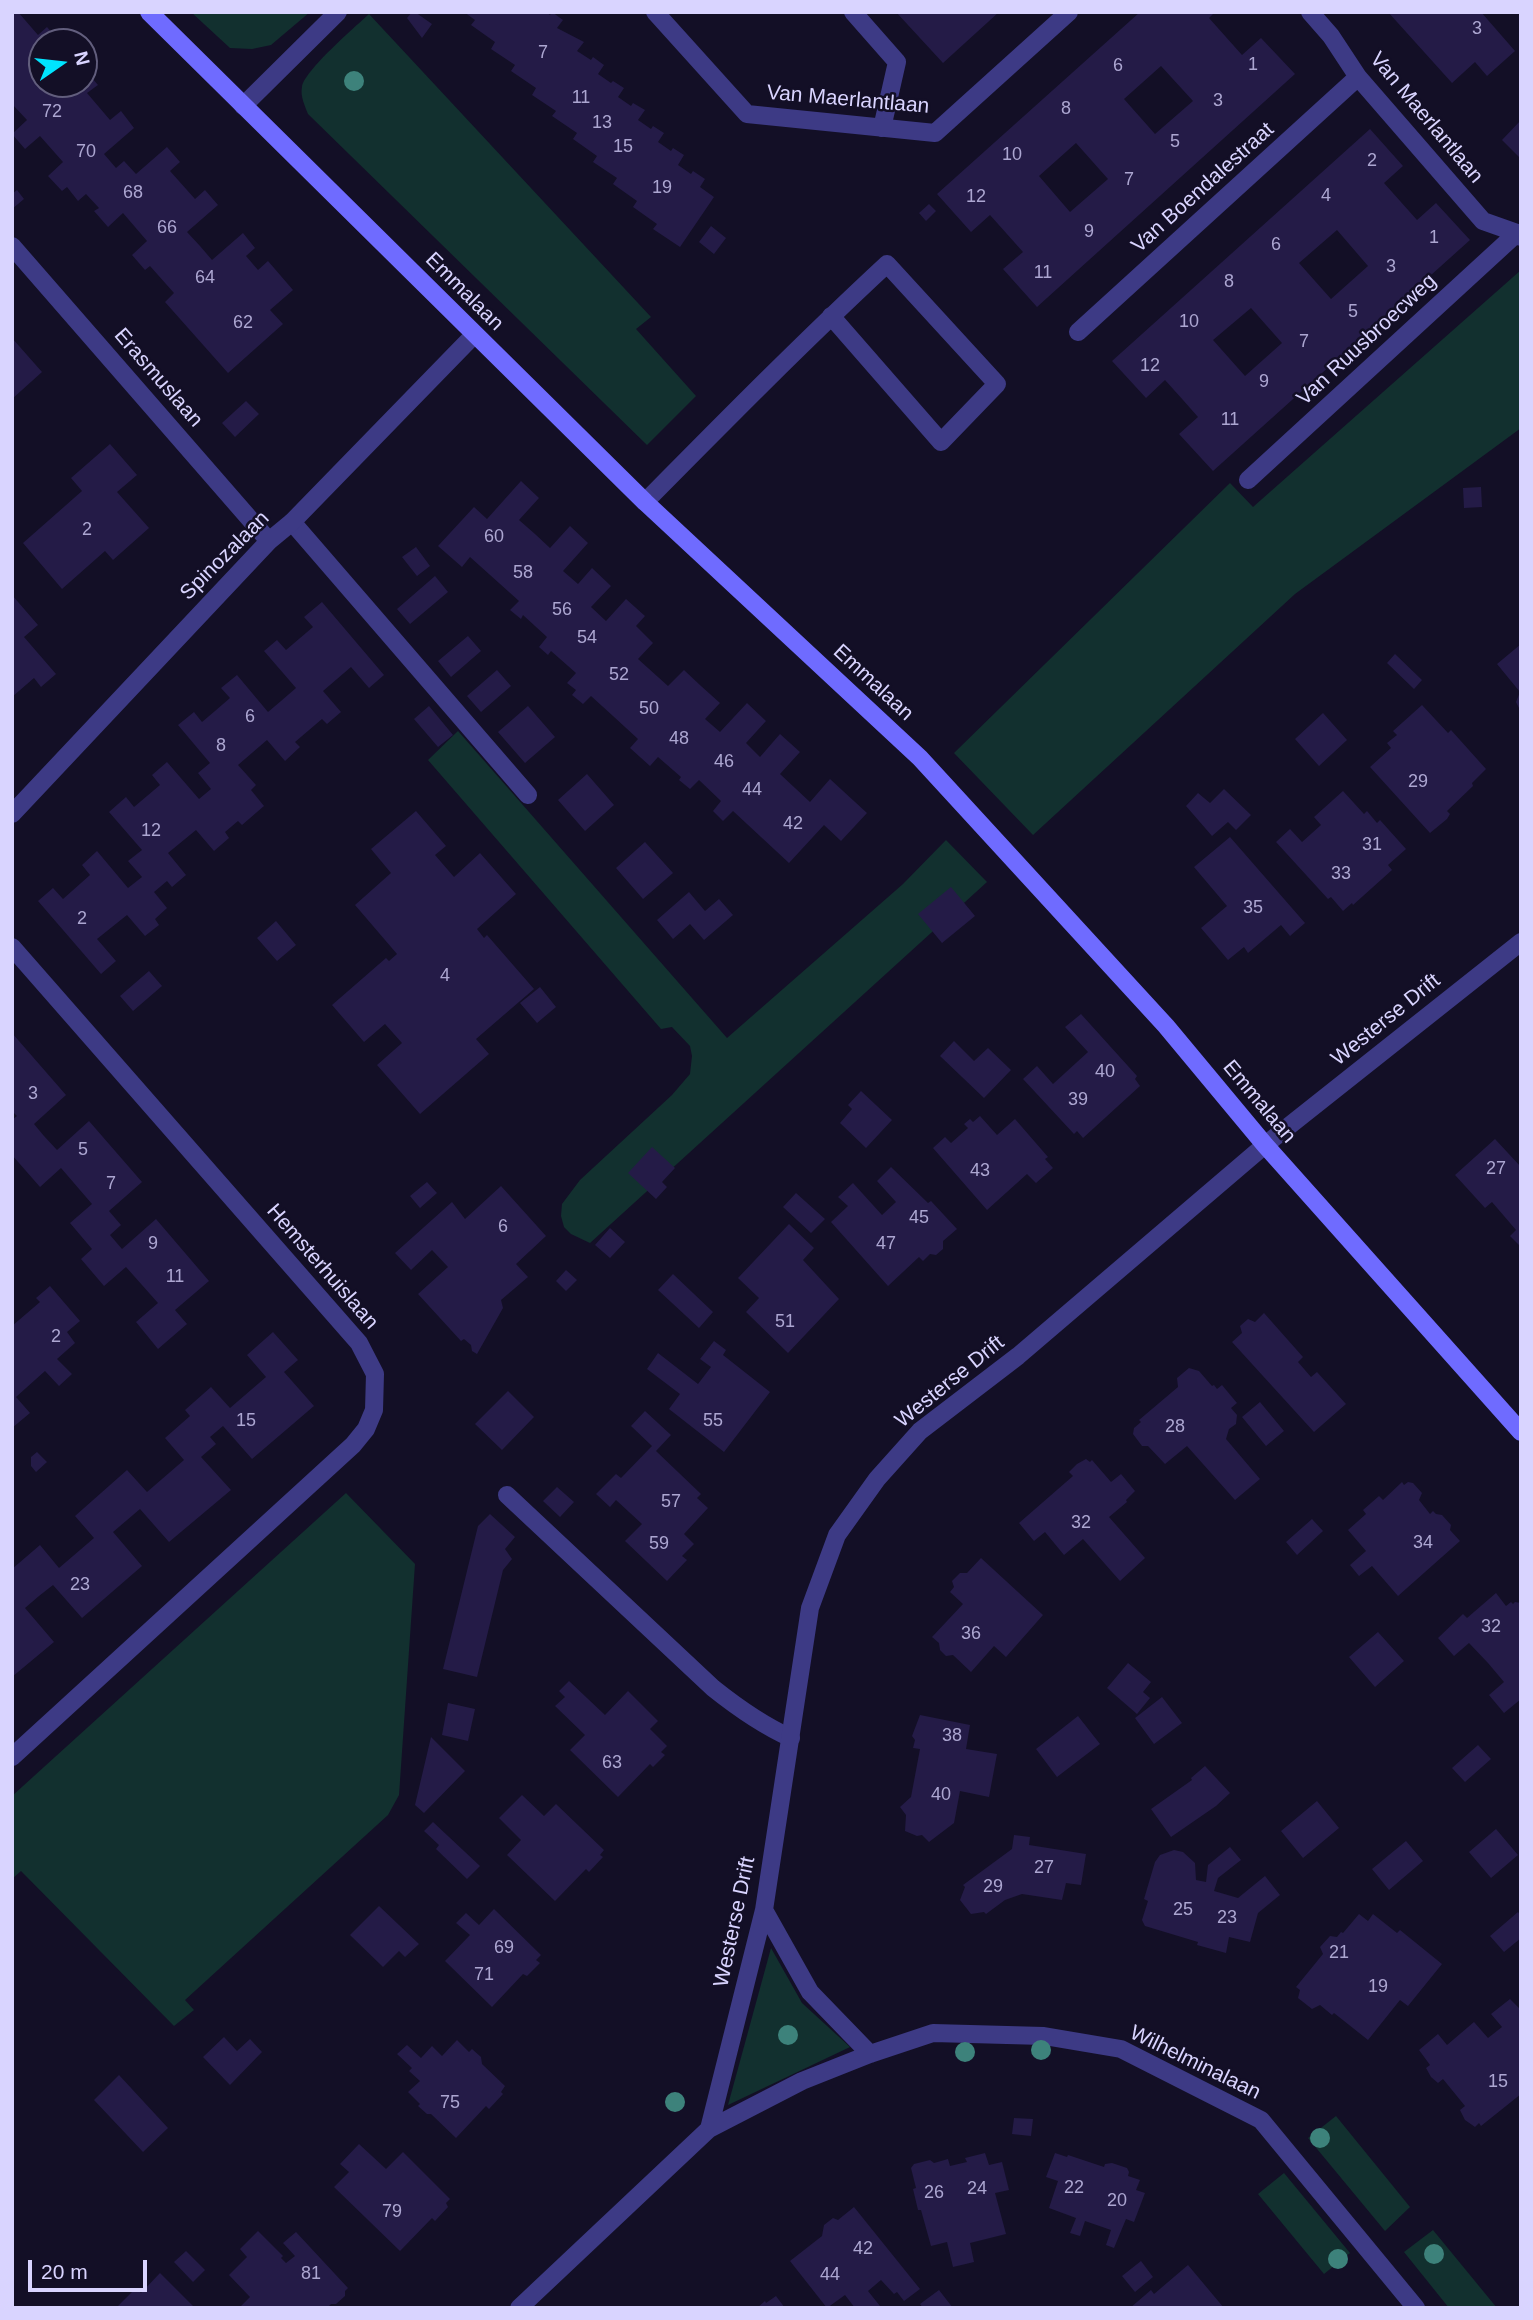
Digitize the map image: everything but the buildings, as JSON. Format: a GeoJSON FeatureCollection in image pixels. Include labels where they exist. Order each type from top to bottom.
{"type":"FeatureCollection","features":[{"type":"Feature","properties":{"kind":"main road","name":"Emmalaan"},"geometry":{"type":"LineString","coordinates":[[149,12],[645,502],[920,758],[1166,1027],[1265,1145],[1521,1432]]}},
{"type":"Feature","properties":{"kind":"street"},"geometry":{"type":"LineString","coordinates":[[243,106],[338,12]]}},
{"type":"Feature","properties":{"kind":"street","name":"Van Maerlantlaan"},"geometry":{"type":"LineString","coordinates":[[655,12],[747,114],[935,133],[1069,12]]}},
{"type":"Feature","properties":{"kind":"street"},"geometry":{"type":"LineString","coordinates":[[853,12],[897,62],[881,128]]}},
{"type":"Feature","properties":{"kind":"street","name":"Van Maerlantlaan"},"geometry":{"type":"LineString","coordinates":[[1310,12],[1331,36],[1359,77],[1483,221],[1519,233]]}},
{"type":"Feature","properties":{"kind":"street","name":"Van Boendalestraat"},"geometry":{"type":"LineString","coordinates":[[1078,332],[1359,77]]}},
{"type":"Feature","properties":{"kind":"street","name":"Van Ruusbroecweg"},"geometry":{"type":"LineString","coordinates":[[1248,480],[1519,233]]}},
{"type":"Feature","properties":{"kind":"street","name":"Erasmuslaan"},"geometry":{"type":"LineString","coordinates":[[12,246],[269,541]]}},
{"type":"Feature","properties":{"kind":"street"},"geometry":{"type":"LineString","coordinates":[[645,502],[831,316],[887,264],[997,384],[941,442],[831,316]]}},
{"type":"Feature","properties":{"kind":"street","name":"Spinozalaan"},"geometry":{"type":"LineString","coordinates":[[12,814],[269,541],[292,522],[474,335]]}},
{"type":"Feature","properties":{"kind":"street"},"geometry":{"type":"LineString","coordinates":[[292,522],[528,796]]}},
{"type":"Feature","properties":{"kind":"street","name":"Westerse Drift"},"geometry":{"type":"LineString","coordinates":[[709,2129],[764,1910],[810,1608],[837,1535],[877,1479],[920,1431],[1018,1356],[1265,1145],[1521,942]]}},
{"type":"Feature","properties":{"kind":"street","name":"Hemsterhuislaan"},"geometry":{"type":"LineString","coordinates":[[12,947],[359,1343],[375,1374],[374,1410],[366,1429],[353,1446],[12,1757]]}},
{"type":"Feature","properties":{"kind":"street"},"geometry":{"type":"LineString","coordinates":[[507,1494],[713,1688],[743,1712],[792,1738]]}},
{"type":"Feature","properties":{"kind":"street"},"geometry":{"type":"LineString","coordinates":[[764,1910],[810,1992],[870,2053]]}},
{"type":"Feature","properties":{"kind":"street","name":"Wilhelminalaan"},"geometry":{"type":"LineString","coordinates":[[709,2129],[802,2081],[870,2053],[933,2033],[1044,2036],[1121,2049],[1261,2120],[1416,2308]]}},
{"type":"Feature","properties":{"kind":"street"},"geometry":{"type":"LineString","coordinates":[[519,2308],[709,2129]]}},
{"type":"Feature","properties":{"kind":"green space"},"geometry":{"type":"Polygon","coordinates":[[[191,12],[310,12],[271,45],[252,49],[230,48],[191,12]]]}},
{"type":"Feature","properties":{"kind":"green space"},"geometry":{"type":"Polygon","coordinates":[[[369,14],[651,317],[636,329],[696,396],[647,445],[308,114],[302,94],[305,80],[331,49],[369,14]]]}},
{"type":"Feature","properties":{"kind":"green space"},"geometry":{"type":"Polygon","coordinates":[[[1521,270],[1521,428],[1295,594],[1033,835],[954,753],[1230,483],[1253,507],[1521,270]]]}},
{"type":"Feature","properties":{"kind":"green space"},"geometry":{"type":"Polygon","coordinates":[[[458,731],[727,1038],[903,884],[946,840],[987,882],[590,1243],[571,1234],[564,1227],[562,1204],[580,1180],[672,1095],[690,1074],[690,1046],[672,1027],[661,1029],[428,760],[458,731]]]}},
{"type":"Feature","properties":{"kind":"green space"},"geometry":{"type":"Polygon","coordinates":[[[346,1493],[415,1564],[399,1795],[388,1815],[185,2000],[194,2010],[174,2026],[21,1871],[12,1879],[12,1796],[346,1493]]]}},
{"type":"Feature","properties":{"kind":"green space"},"geometry":{"type":"Polygon","coordinates":[[[771,1948],[802,2003],[850,2047],[728,2105],[771,1948]]]}},
{"type":"Feature","properties":{"kind":"green space"},"geometry":{"type":"Polygon","coordinates":[[[1336,2116],[1410,2207],[1385,2231],[1308,2138],[1336,2116]]]}},
{"type":"Feature","properties":{"kind":"green space"},"geometry":{"type":"Polygon","coordinates":[[[1284,2173],[1350,2253],[1324,2274],[1258,2194],[1284,2173]]]}},
{"type":"Feature","properties":{"kind":"green space"},"geometry":{"type":"Polygon","coordinates":[[[1433,2230],[1497,2308],[1449,2308],[1404,2252],[1433,2230]]]}}]}
